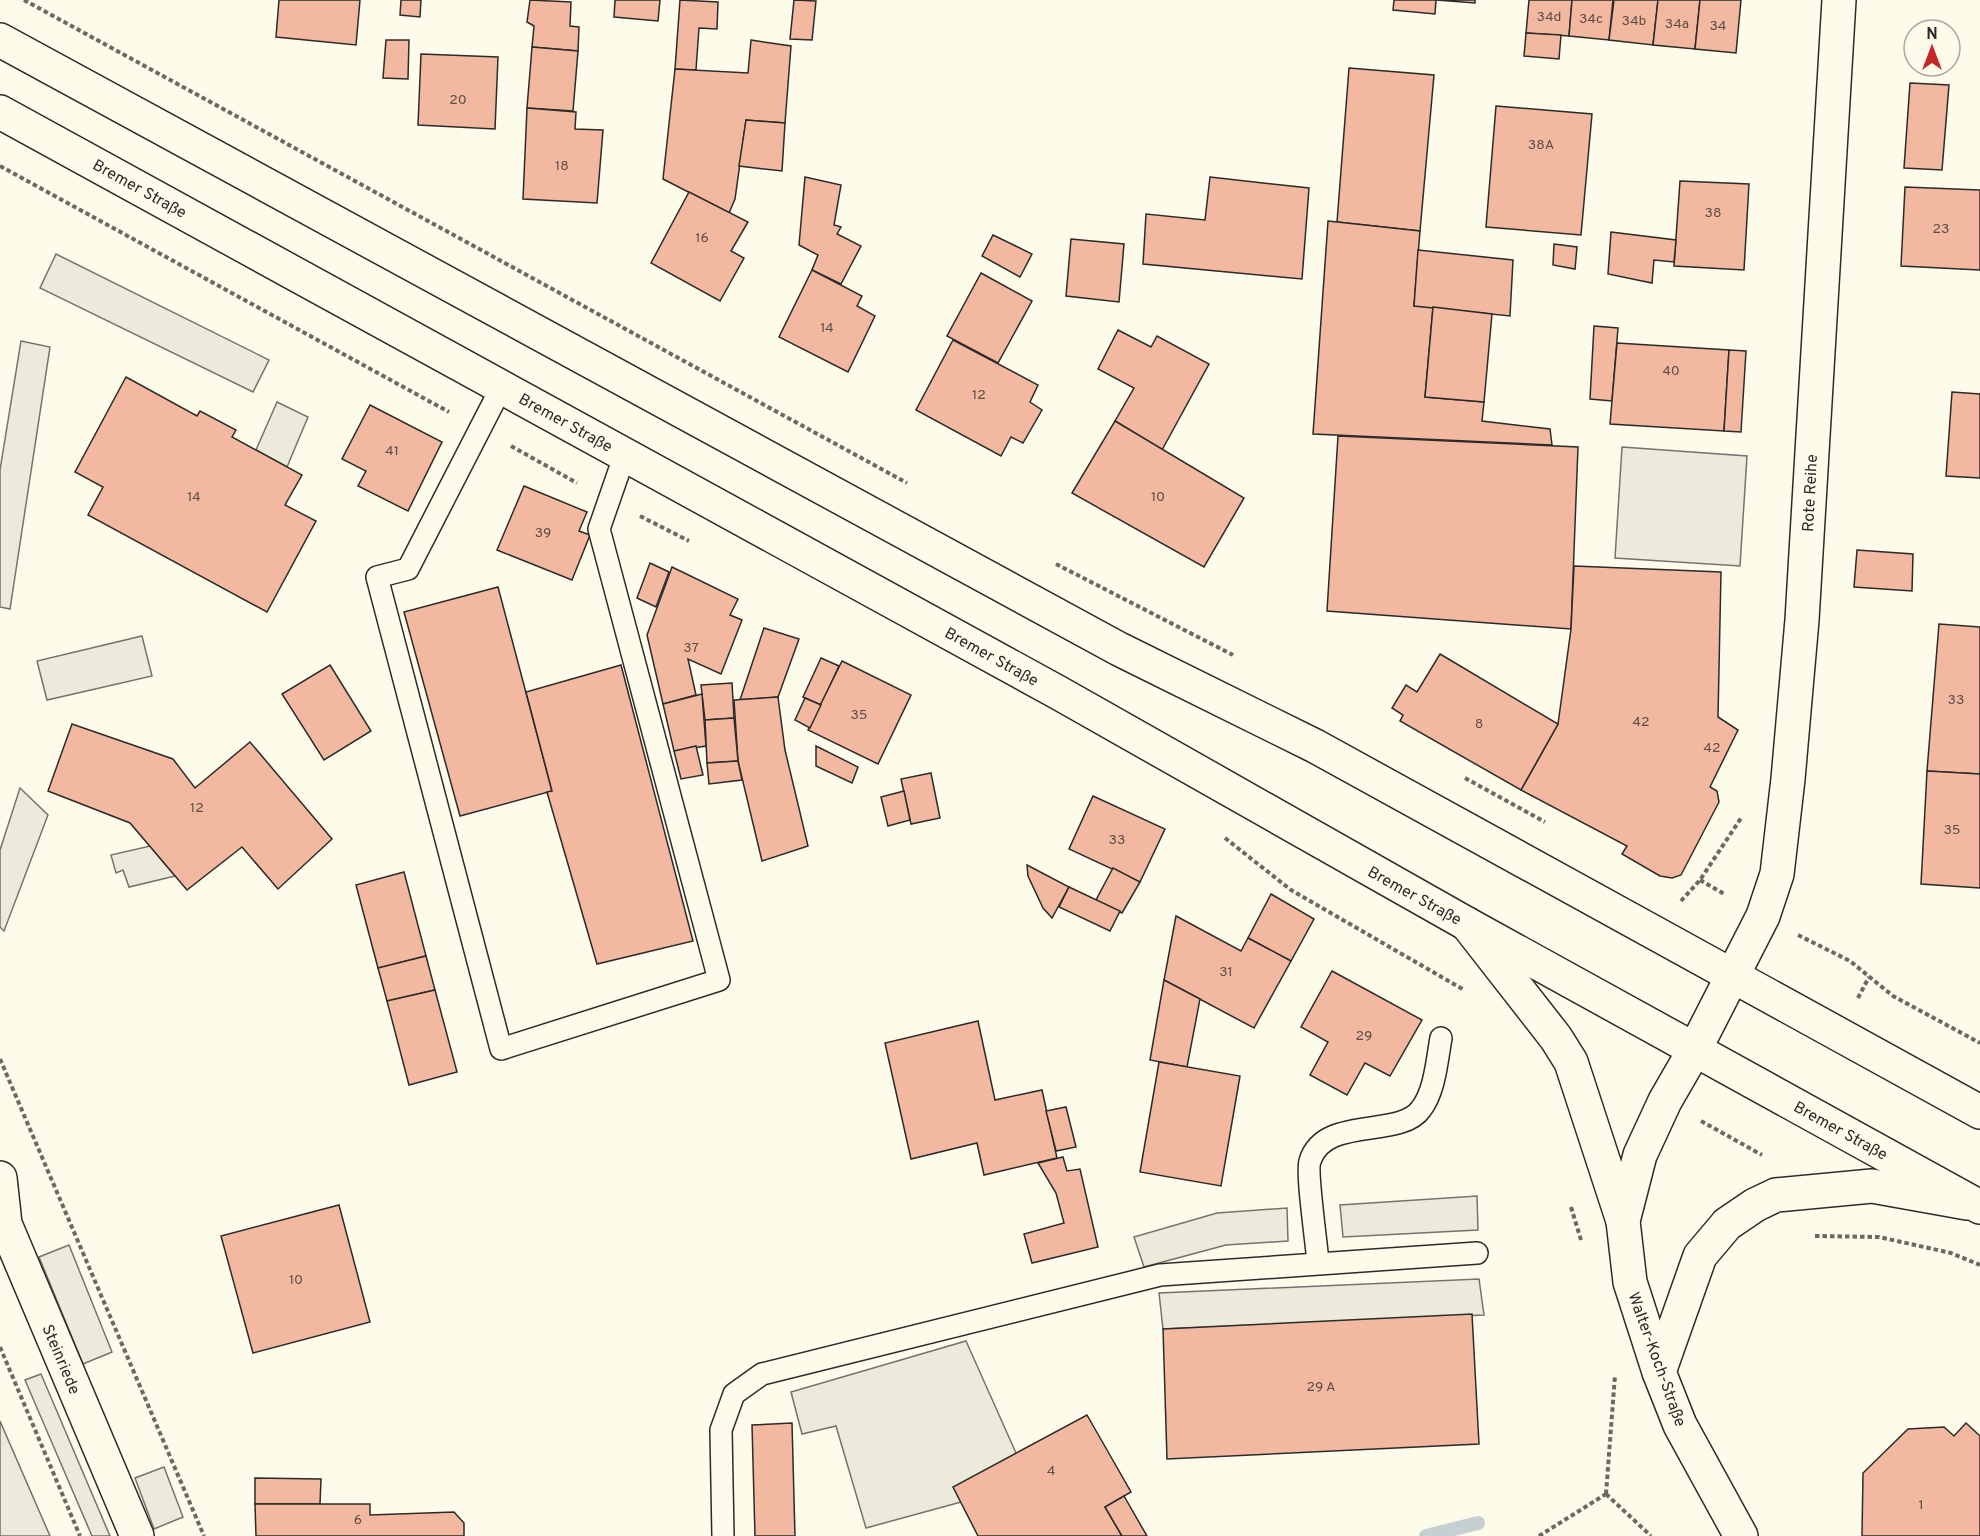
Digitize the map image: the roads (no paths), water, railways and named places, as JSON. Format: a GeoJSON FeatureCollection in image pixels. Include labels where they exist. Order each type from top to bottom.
{"type":"FeatureCollection","features":[{"type":"Feature","properties":{"kind":"main road","name":"Rote Reihe"},"geometry":{"type":"LineString","coordinates":[[1732,975],[1763,916],[1777,874],[1788,779],[1802,620],[1839,0]]}},
{"type":"Feature","properties":{"kind":"main road"},"geometry":{"type":"LineString","coordinates":[[0,40],[1119,649],[1315,746],[1980,1112]]}},
{"type":"Feature","properties":{"kind":"main road","name":"Bremer Straße"},"geometry":{"type":"LineString","coordinates":[[0,112],[1059,693],[1467,924],[1977,1205]]}},
{"type":"Feature","properties":{"kind":"main road"},"geometry":{"type":"LineString","coordinates":[[1467,924],[1556,1038],[1571,1062],[1623,1221]]}},
{"type":"Feature","properties":{"kind":"main road","name":"Walter-Koch-Straße"},"geometry":{"type":"LineString","coordinates":[[1732,975],[1695,1049],[1665,1101],[1640,1155],[1623,1221],[1630,1282],[1659,1372],[1680,1425],[1741,1536]]}},
{"type":"Feature","properties":{"kind":"main road","name":"Steinriede"},"geometry":{"type":"LineString","coordinates":[[0,1178],[5,1224],[137,1536]]}},
{"type":"Feature","properties":{"kind":"main road"},"geometry":{"type":"LineString","coordinates":[[1659,1372],[1700,1256],[1727,1224],[1755,1204],[1776,1195],[1872,1186],[1977,1205]]}},
{"type":"Feature","properties":{"kind":"lane"},"geometry":{"type":"LineString","coordinates":[[502,386],[408,569],[377,577],[501,1049],[719,980],[598,529],[624,454]]}},
{"type":"Feature","properties":{"kind":"lane"},"geometry":{"type":"LineString","coordinates":[[1318,1263],[1309,1162],[1324,1139],[1354,1131],[1398,1124],[1421,1111],[1431,1087],[1442,1038]]}},
{"type":"Feature","properties":{"kind":"lane"},"geometry":{"type":"LineString","coordinates":[[723,1536],[721,1430],[734,1394],[762,1374],[1160,1275],[1477,1253]]}},
{"type":"Feature","properties":{"kind":"waterway"},"geometry":{"type":"LineString","coordinates":[[1426,1536],[1478,1523]]}}]}
